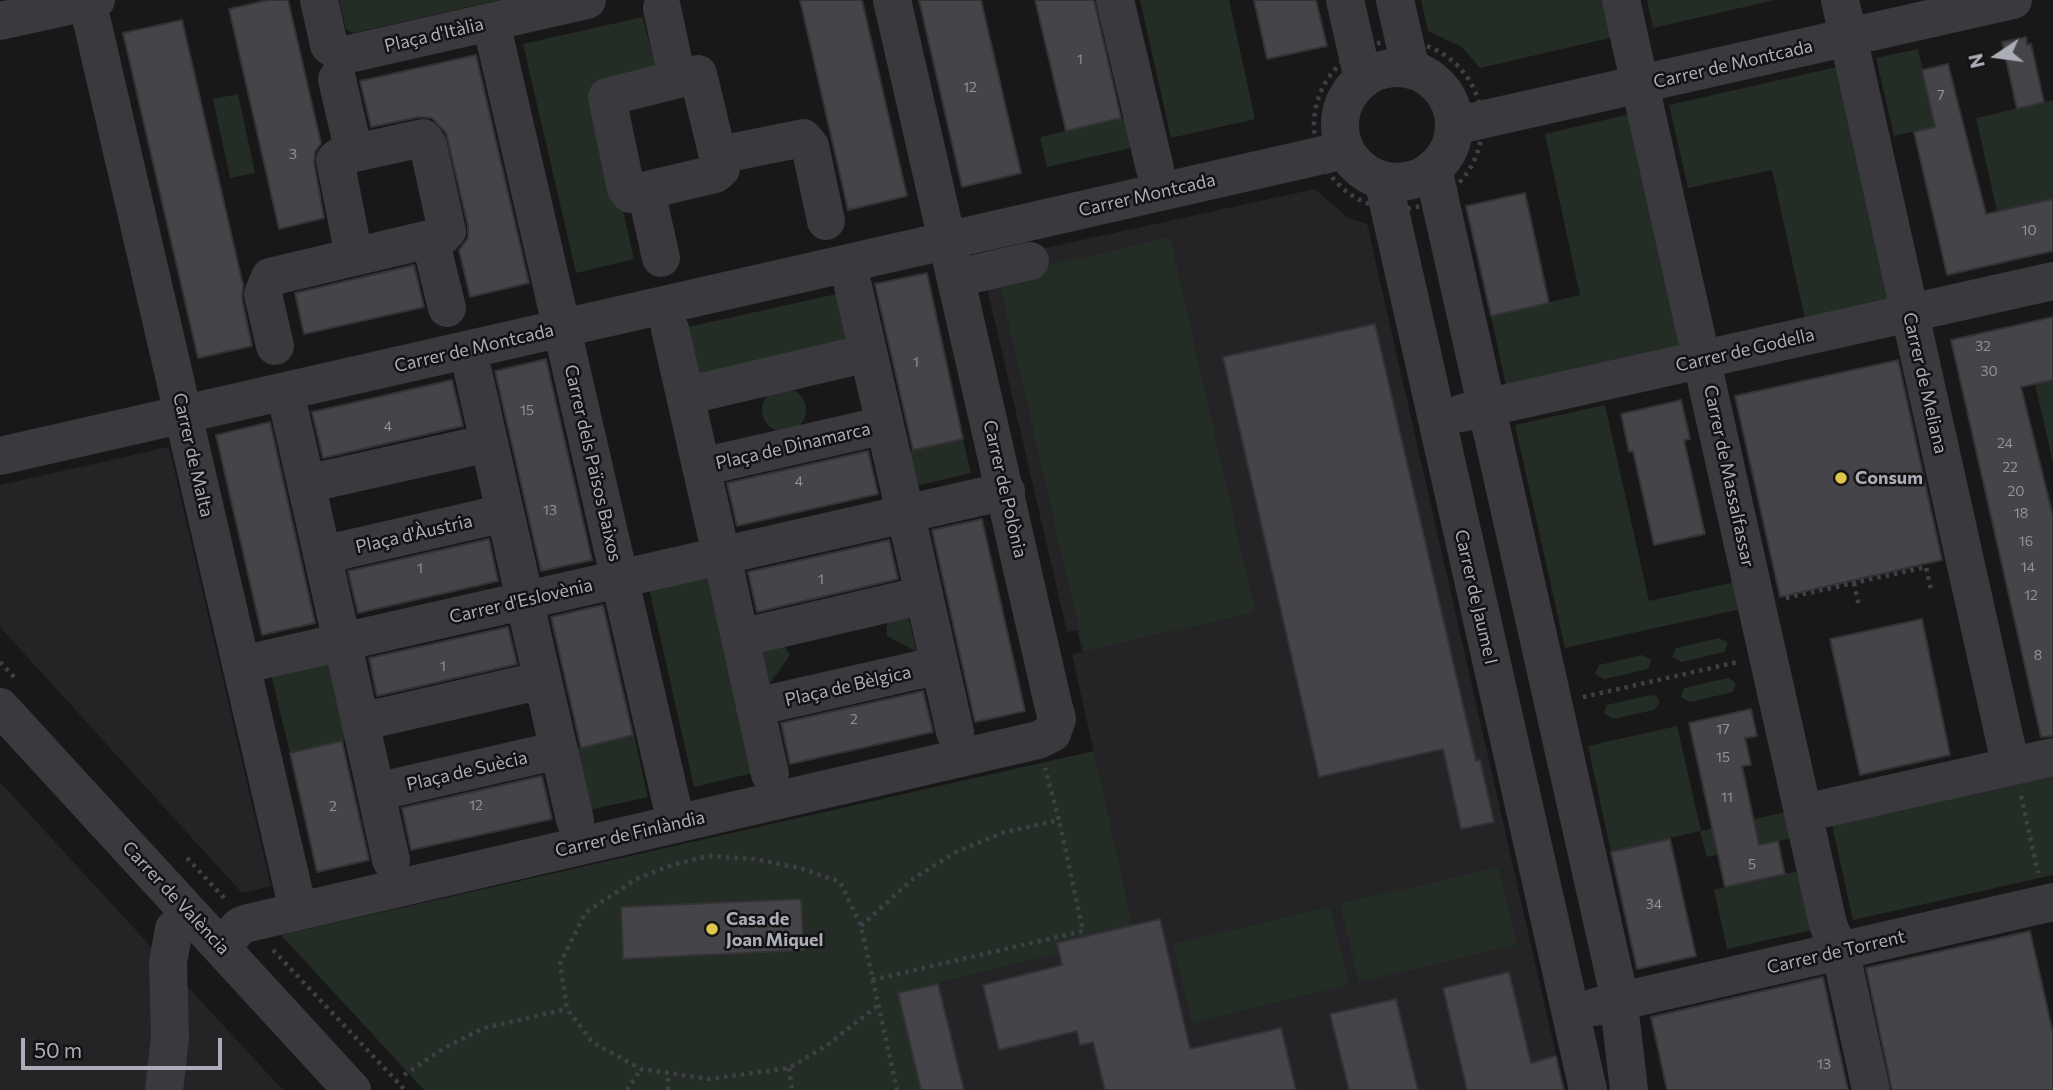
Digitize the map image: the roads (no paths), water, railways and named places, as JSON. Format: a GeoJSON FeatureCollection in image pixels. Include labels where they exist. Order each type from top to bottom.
{"type":"FeatureCollection","features":[{"type":"Feature","properties":{"kind":"street","name":"Plaça d'Itàlia"},"geometry":{"type":"LineString","coordinates":[[319,0],[329,45],[340,54],[587,0]]}},
{"type":"Feature","properties":{"kind":"street","name":"Carrer de Polònia"},"geometry":{"type":"LineString","coordinates":[[892,0],[1056,719],[1045,747]]}},
{"type":"Feature","properties":{"kind":"street"},"geometry":{"type":"LineString","coordinates":[[1115,0],[1155,169]]}},
{"type":"Feature","properties":{"kind":"street"},"geometry":{"type":"LineString","coordinates":[[1345,0],[1355,69],[1350,92],[1330,142],[1367,174],[1381,195],[1401,182],[1418,178],[1440,181]]}},
{"type":"Feature","properties":{"kind":"street"},"geometry":{"type":"LineString","coordinates":[[1395,0],[1413,56],[1433,82],[1465,111],[1451,142],[1440,181],[1619,1001],[1629,1090]]}},
{"type":"Feature","properties":{"kind":"street","name":"Carrer de Massalfassar"},"geometry":{"type":"LineString","coordinates":[[1621,0],[1831,936],[1840,951],[1871,1090]]}},
{"type":"Feature","properties":{"kind":"street","name":"Carrer de Montcada"},"geometry":{"type":"LineString","coordinates":[[1465,111],[1638,72],[1901,0]]}},
{"type":"Feature","properties":{"kind":"street","name":"Carrer de Montcada"},"geometry":{"type":"LineString","coordinates":[[1844,17],[2013,0]]}},
{"type":"Feature","properties":{"kind":"street"},"geometry":{"type":"LineString","coordinates":[[0,21],[90,1]]}},
{"type":"Feature","properties":{"kind":"street","name":"Carrer de Malta"},"geometry":{"type":"LineString","coordinates":[[90,1],[298,910]]}},
{"type":"Feature","properties":{"kind":"street"},"geometry":{"type":"LineString","coordinates":[[662,8],[677,79]]}},
{"type":"Feature","properties":{"kind":"street","name":"Carrer de Meliana"},"geometry":{"type":"LineString","coordinates":[[1844,17],[2014,775]]}},
{"type":"Feature","properties":{"kind":"street","name":"Carrer dels Països Baixos"},"geometry":{"type":"LineString","coordinates":[[491,22],[676,823]]}},
{"type":"Feature","properties":{"kind":"street"},"geometry":{"type":"LineString","coordinates":[[1355,69],[1386,70],[1413,56]]}},
{"type":"Feature","properties":{"kind":"street"},"geometry":{"type":"LineString","coordinates":[[696,74],[701,77],[719,155],[721,169],[715,174],[630,194],[626,189],[606,99],[609,95],[696,74]]}},
{"type":"Feature","properties":{"kind":"street"},"geometry":{"type":"LineString","coordinates":[[337,79],[354,153]]}},
{"type":"Feature","properties":{"kind":"street"},"geometry":{"type":"LineString","coordinates":[[275,346],[263,294],[270,277],[445,234],[447,227],[426,141],[419,138],[338,157],[334,166],[354,256]]}},
{"type":"Feature","properties":{"kind":"street"},"geometry":{"type":"LineString","coordinates":[[719,155],[803,138],[810,146],[826,221]]}},
{"type":"Feature","properties":{"kind":"street","name":"Carrer Montcada"},"geometry":{"type":"LineString","coordinates":[[945,229],[1330,142]]}},
{"type":"Feature","properties":{"kind":"street","name":"Carrer Montcada"},"geometry":{"type":"LineString","coordinates":[[945,229],[1155,169],[1330,142]]}},
{"type":"Feature","properties":{"kind":"street"},"geometry":{"type":"LineString","coordinates":[[646,191],[661,258]]}},
{"type":"Feature","properties":{"kind":"street","name":"Carrer de Jaume I"},"geometry":{"type":"LineString","coordinates":[[1381,195],[1436,419],[1588,1090]]}},
{"type":"Feature","properties":{"kind":"street","name":"Carrer de Montcada"},"geometry":{"type":"LineString","coordinates":[[0,456],[181,403],[945,229]]}},
{"type":"Feature","properties":{"kind":"street"},"geometry":{"type":"LineString","coordinates":[[430,239],[447,308]]}},
{"type":"Feature","properties":{"kind":"street"},"geometry":{"type":"LineString","coordinates":[[957,278],[1030,261]]}},
{"type":"Feature","properties":{"kind":"street","name":"Carrer de Godella"},"geometry":{"type":"LineString","coordinates":[[1436,419],[2053,281]]}},
{"type":"Feature","properties":{"kind":"street","name":"Plaça de Dinamarca"},"geometry":{"type":"LineString","coordinates":[[853,286],[924,595]]}},
{"type":"Feature","properties":{"kind":"street","name":"Plaça de Dinamarca"},"geometry":{"type":"LineString","coordinates":[[670,328],[740,638]]}},
{"type":"Feature","properties":{"kind":"street"},"geometry":{"type":"LineString","coordinates":[[685,396],[868,353]]}},
{"type":"Feature","properties":{"kind":"street"},"geometry":{"type":"LineString","coordinates":[[473,372],[575,820]]}},
{"type":"Feature","properties":{"kind":"street","name":"Carrer de Montcada"},"geometry":{"type":"LineString","coordinates":[[0,432],[181,403]]}},
{"type":"Feature","properties":{"kind":"street"},"geometry":{"type":"LineString","coordinates":[[290,413],[391,860]]}},
{"type":"Feature","properties":{"kind":"street","name":"Plaça de Dinamarca"},"geometry":{"type":"LineString","coordinates":[[701,467],[885,425]]}},
{"type":"Feature","properties":{"kind":"street"},"geometry":{"type":"LineString","coordinates":[[306,484],[489,443]]}},
{"type":"Feature","properties":{"kind":"street","name":"Carrer d'Eslovènia"},"geometry":{"type":"LineString","coordinates":[[241,665],[1006,491]]}},
{"type":"Feature","properties":{"kind":"street","name":"Plaça d'Àustria"},"geometry":{"type":"LineString","coordinates":[[322,555],[505,513]]}},
{"type":"Feature","properties":{"kind":"street"},"geometry":{"type":"LineString","coordinates":[[770,774],[740,638],[924,595],[955,732]]}},
{"type":"Feature","properties":{"kind":"street","name":"Plaça de Bèlgica"},"geometry":{"type":"LineString","coordinates":[[755,707],[940,665]]}},
{"type":"Feature","properties":{"kind":"street"},"geometry":{"type":"LineString","coordinates":[[360,722],[543,680]]}},
{"type":"Feature","properties":{"kind":"street","name":"Carrer de València"},"geometry":{"type":"LineString","coordinates":[[0,707],[352,1090]]}},
{"type":"Feature","properties":{"kind":"street","name":"Carrer de Finlàndia"},"geometry":{"type":"LineString","coordinates":[[221,947],[240,926],[298,910],[676,823],[1045,747]]}},
{"type":"Feature","properties":{"kind":"street","name":"Plaça de Suècia"},"geometry":{"type":"LineString","coordinates":[[376,792],[559,750]]}},
{"type":"Feature","properties":{"kind":"street"},"geometry":{"type":"LineString","coordinates":[[1804,813],[2014,775],[2053,757]]}},
{"type":"Feature","properties":{"kind":"street","name":"Carrer de Torrent"},"geometry":{"type":"LineString","coordinates":[[1619,1001],[2048,901]]}},
{"type":"Feature","properties":{"kind":"street"},"geometry":{"type":"LineString","coordinates":[[161,1088],[170,1038],[169,962],[174,929],[189,914]]}},
{"type":"Feature","properties":{"kind":"street"},"geometry":{"type":"LineString","coordinates":[[1571,1013],[1619,1001]]}},
{"type":"Feature","properties":{"kind":"place","name":"Consum"},"geometry":{"type":"Point","coordinates":[1841,478]}},
{"type":"Feature","properties":{"kind":"place","name":"Casa de Joan Miquel"},"geometry":{"type":"Point","coordinates":[712,929]}}]}
